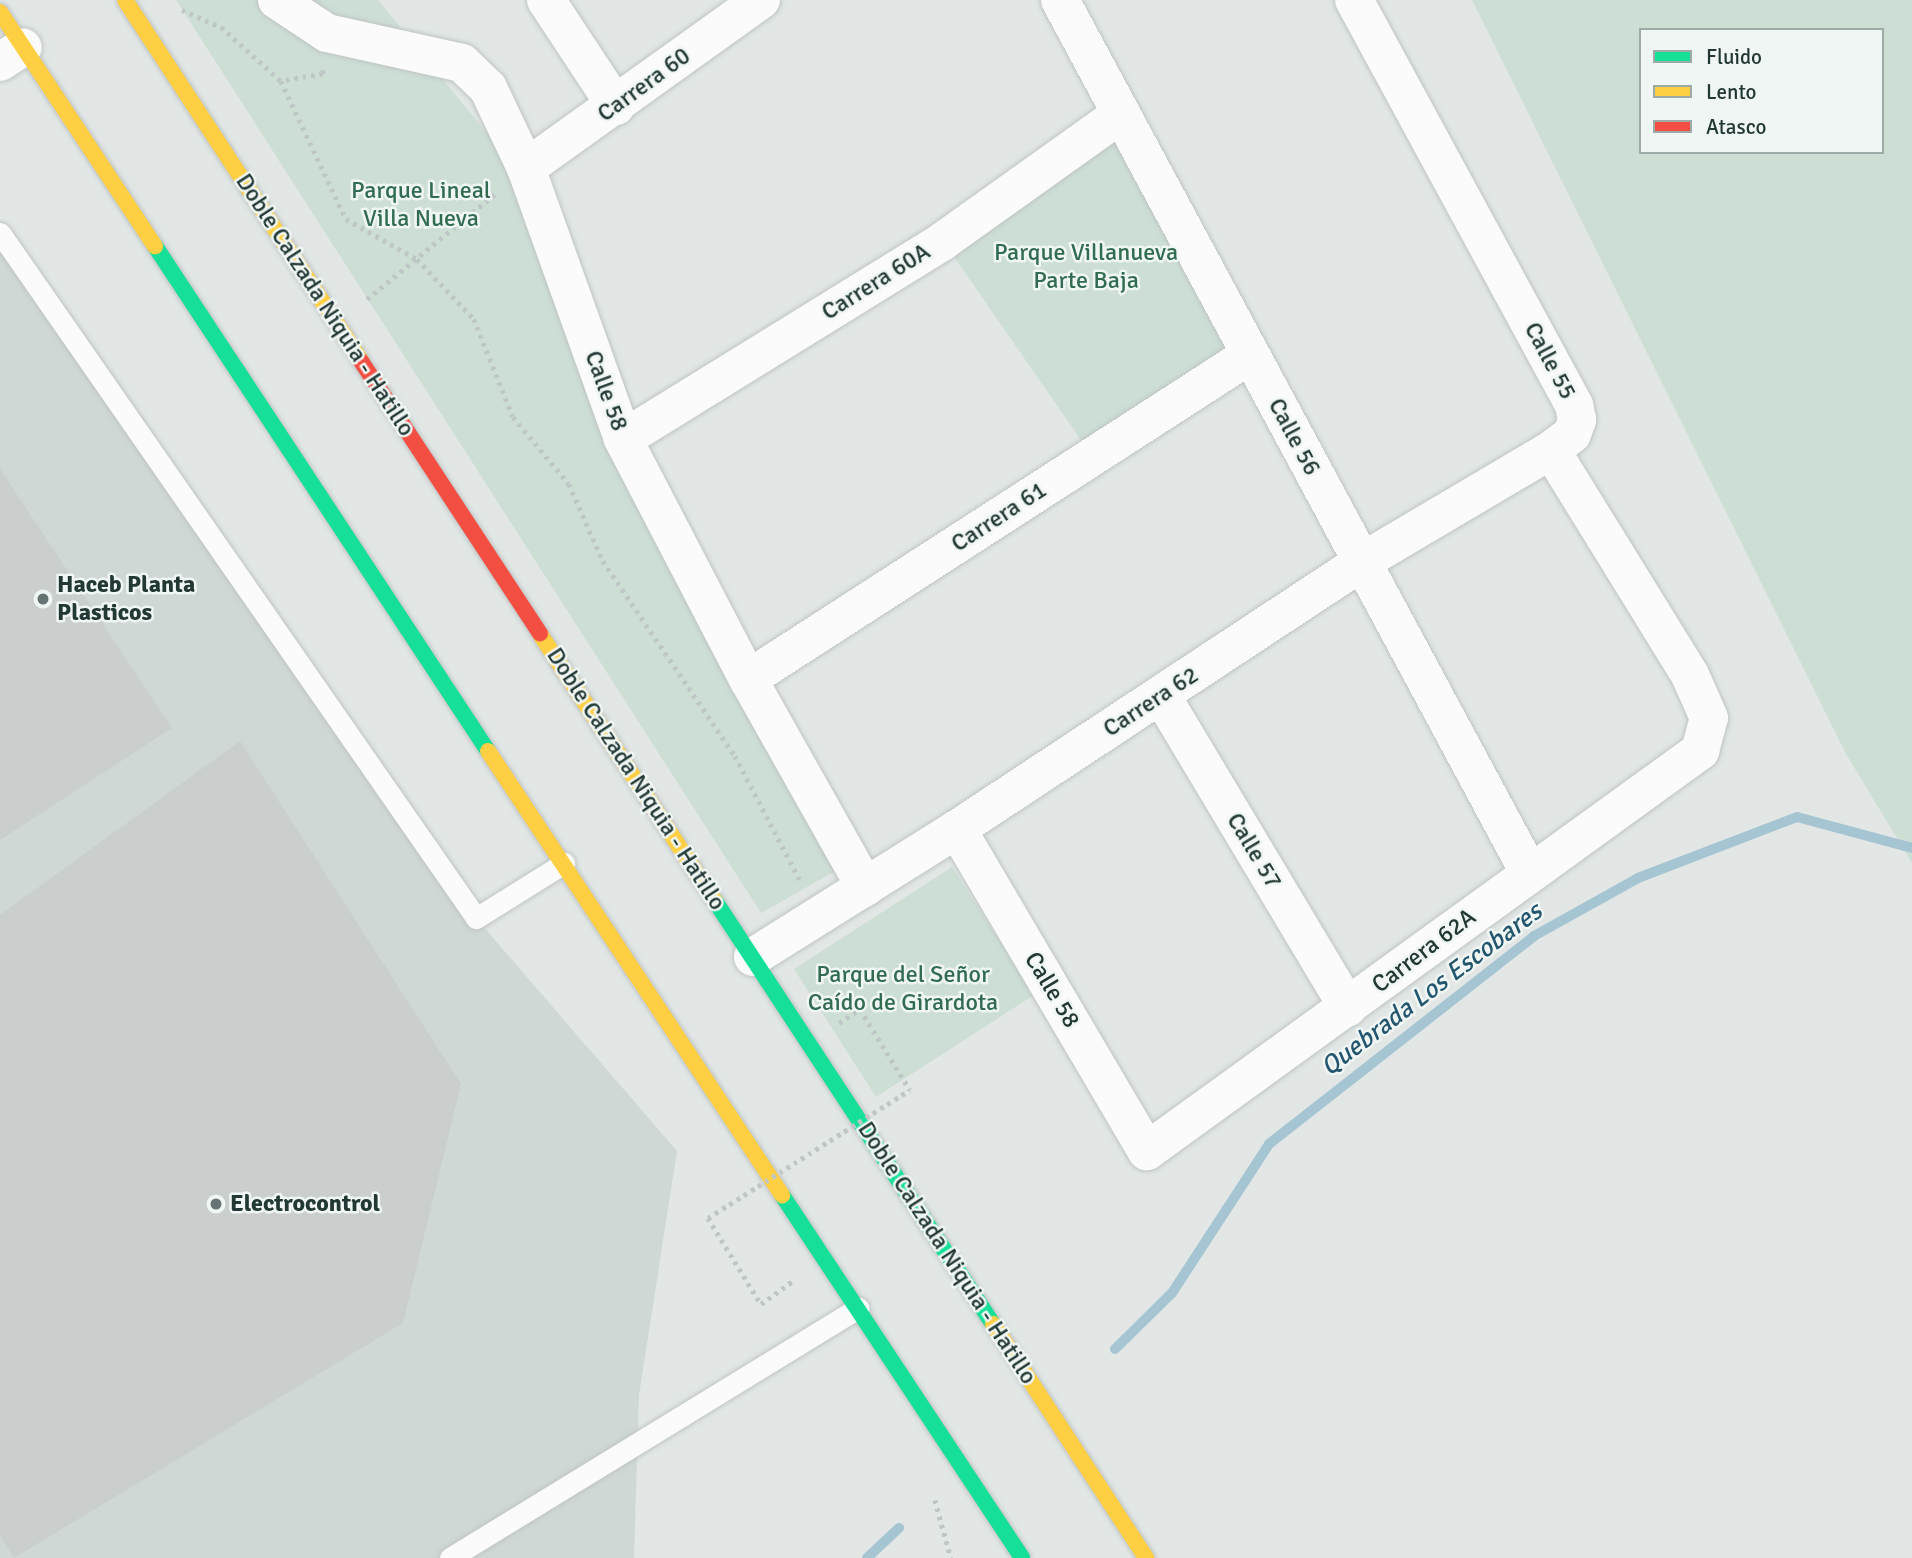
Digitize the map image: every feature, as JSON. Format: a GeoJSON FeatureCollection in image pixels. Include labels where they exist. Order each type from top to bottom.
{"type":"FeatureCollection","features":[{"type":"Feature","properties":{"kind":"highway","name":"Doble Calzada Niquia - Hatillo"},"geometry":{"type":"LineString","coordinates":[[125,0],[1146,1558]]}},
{"type":"Feature","properties":{"kind":"highway"},"geometry":{"type":"LineString","coordinates":[[0,12],[12,55],[564,863],[1022,1558]]}},
{"type":"Feature","properties":{"kind":"street","name":"Calle 58"},"geometry":{"type":"LineString","coordinates":[[277,0],[327,33],[462,63],[488,88],[526,169],[623,439],[748,679],[865,887]]}},
{"type":"Feature","properties":{"kind":"street"},"geometry":{"type":"LineString","coordinates":[[546,0],[615,106]]}},
{"type":"Feature","properties":{"kind":"street","name":"Carrera 60"},"geometry":{"type":"LineString","coordinates":[[526,169],[761,0]]}},
{"type":"Feature","properties":{"kind":"street","name":"Calle 56"},"geometry":{"type":"LineString","coordinates":[[1060,0],[1360,563],[1529,873]]}},
{"type":"Feature","properties":{"kind":"street","name":"Calle 55"},"geometry":{"type":"LineString","coordinates":[[1354,0],[1574,405],[1577,420],[1572,434],[1551,450]]}},
{"type":"Feature","properties":{"kind":"street","name":"Carrera 60A"},"geometry":{"type":"LineString","coordinates":[[623,439],[943,241],[1121,114]]}},
{"type":"Feature","properties":{"kind":"street","name":"Carrera 61"},"geometry":{"type":"LineString","coordinates":[[748,679],[1250,355]]}},
{"type":"Feature","properties":{"kind":"street","name":"Carrera 62"},"geometry":{"type":"LineString","coordinates":[[753,957],[957,829],[1360,563],[1551,450]]}},
{"type":"Feature","properties":{"kind":"street","name":"Carrera 62A"},"geometry":{"type":"LineString","coordinates":[[1147,1151],[1700,751],[1709,718],[1690,675],[1551,450]]}},
{"type":"Feature","properties":{"kind":"street","name":"Calle 57"},"geometry":{"type":"LineString","coordinates":[[1161,695],[1348,1007]]}},
{"type":"Feature","properties":{"kind":"street","name":"Calle 58"},"geometry":{"type":"LineString","coordinates":[[957,829],[1147,1151]]}},
{"type":"Feature","properties":{"kind":"lane"},"geometry":{"type":"LineString","coordinates":[[0,233],[475,918],[564,863]]}},
{"type":"Feature","properties":{"kind":"lane"},"geometry":{"type":"LineString","coordinates":[[450,1558],[858,1308]]}},
{"type":"Feature","properties":{"kind":"lane"},"geometry":{"type":"LineString","coordinates":[[993,1514],[999,1558]]}},
{"type":"Feature","properties":{"kind":"path"},"geometry":{"type":"LineString","coordinates":[[182,10],[221,27],[281,81],[346,219],[417,259],[474,319],[513,417],[569,484],[603,561],[735,756],[820,915]]}},
{"type":"Feature","properties":{"kind":"path"},"geometry":{"type":"LineString","coordinates":[[281,81],[323,74],[327,33]]}},
{"type":"Feature","properties":{"kind":"path"},"geometry":{"type":"LineString","coordinates":[[367,299],[526,169]]}},
{"type":"Feature","properties":{"kind":"path"},"geometry":{"type":"LineString","coordinates":[[761,1304],[708,1218],[910,1090],[860,1009]]}},
{"type":"Feature","properties":{"kind":"shaded area"},"geometry":{"type":"Polygon","coordinates":[[[0,233],[476,918],[677,1151],[639,1395],[634,1558],[0,1558],[0,233]]]}},
{"type":"Feature","properties":{"kind":"green space","name":"Parque Lineal Villa Nueva"},"geometry":{"type":"Polygon","coordinates":[[[176,0],[378,0],[505,155],[848,864],[761,913],[176,0]]]}},
{"type":"Feature","properties":{"kind":"green space"},"geometry":{"type":"Polygon","coordinates":[[[1472,0],[1912,0],[1912,863],[1846,754],[1472,0]]]}},
{"type":"Feature","properties":{"kind":"green space","name":"Parque Villanueva Parte Baja"},"geometry":{"type":"Polygon","coordinates":[[[1121,114],[1250,355],[1092,456],[943,241],[1121,114]]]}},
{"type":"Feature","properties":{"kind":"green space","name":"Parque del Señor Caído de Girardota"},"geometry":{"type":"Polygon","coordinates":[[[952,867],[1034,995],[876,1097],[794,969],[952,867]]]}},
{"type":"Feature","properties":{"kind":"building","name":"Haceb Planta Plasticos"},"geometry":{"type":"Polygon","coordinates":[[[0,469],[172,728],[0,840],[0,469]]]}},
{"type":"Feature","properties":{"kind":"building","name":"Electrocontrol"},"geometry":{"type":"Polygon","coordinates":[[[240,741],[461,1084],[403,1323],[14,1558],[0,1535],[0,915],[240,741]]]}},
{"type":"Feature","properties":{"kind":"waterway","name":"Quebrada Los Escobares"},"geometry":{"type":"LineString","coordinates":[[1115,1349],[1172,1293],[1269,1144],[1534,936],[1638,878],[1797,817],[1912,848]]}},
{"type":"Feature","properties":{"kind":"waterway"},"geometry":{"type":"LineString","coordinates":[[867,1558],[899,1528]]}},
{"type":"Feature","properties":{"kind":"traffic: fast"},"geometry":{"type":"LineString","coordinates":[[155,246],[488,751]]}},
{"type":"Feature","properties":{"kind":"traffic: fast"},"geometry":{"type":"LineString","coordinates":[[715,901],[993,1324]]}},
{"type":"Feature","properties":{"kind":"traffic: fast"},"geometry":{"type":"LineString","coordinates":[[782,1195],[1022,1558]]}},
{"type":"Feature","properties":{"kind":"traffic: slow"},"geometry":{"type":"LineString","coordinates":[[125,0],[361,361]]}},
{"type":"Feature","properties":{"kind":"traffic: slow"},"geometry":{"type":"LineString","coordinates":[[0,12],[155,246]]}},
{"type":"Feature","properties":{"kind":"traffic: slow"},"geometry":{"type":"LineString","coordinates":[[540,634],[715,901]]}},
{"type":"Feature","properties":{"kind":"traffic: slow"},"geometry":{"type":"LineString","coordinates":[[488,751],[782,1195]]}},
{"type":"Feature","properties":{"kind":"traffic: slow"},"geometry":{"type":"LineString","coordinates":[[993,1324],[1146,1558]]}},
{"type":"Feature","properties":{"kind":"traffic: jam"},"geometry":{"type":"LineString","coordinates":[[361,361],[540,634]]}},
{"type":"Feature","properties":{"kind":"place","name":"Haceb Planta Plasticos"},"geometry":{"type":"Point","coordinates":[43,599]}},
{"type":"Feature","properties":{"kind":"place","name":"Electrocontrol"},"geometry":{"type":"Point","coordinates":[216,1204]}}]}
